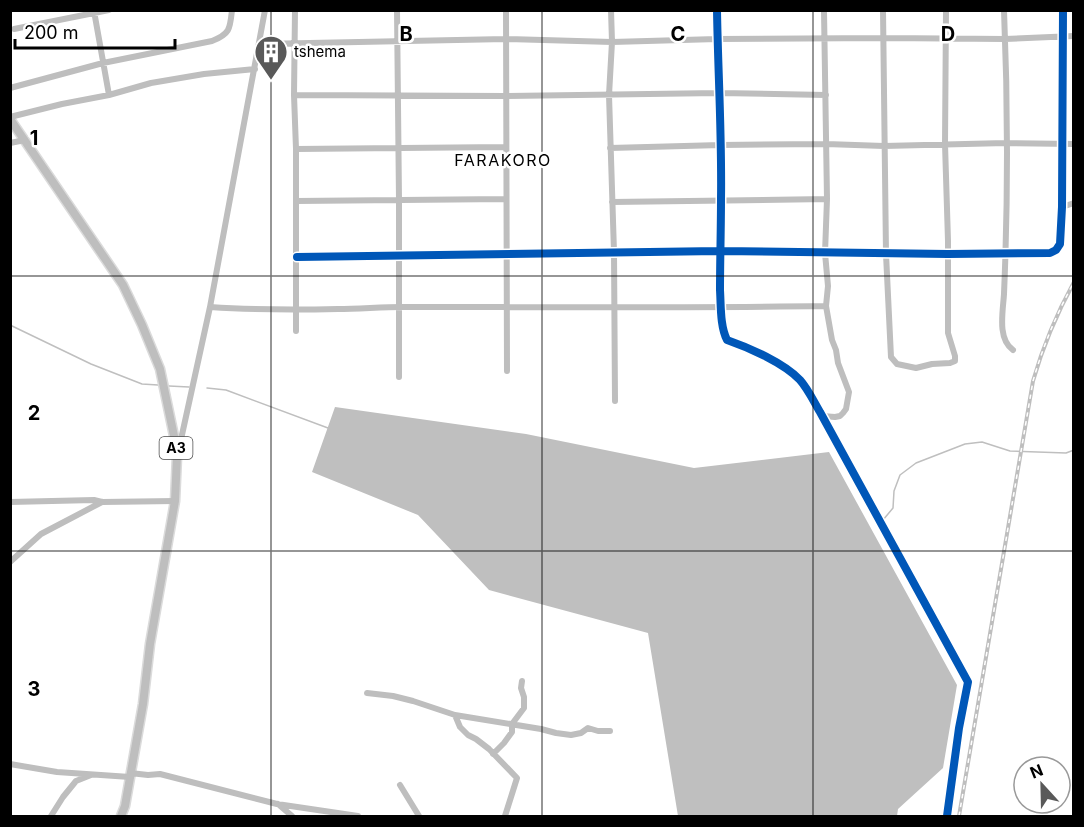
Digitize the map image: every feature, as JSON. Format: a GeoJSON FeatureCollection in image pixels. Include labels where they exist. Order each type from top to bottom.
{"type":"FeatureCollection","features":[{"type":"Feature","properties":{"kind":"highway","name":"A3"},"geometry":{"type":"LineString","coordinates":[[10,118],[123,285],[160,369],[177,456],[175,501],[150,644],[143,704],[122,816]]}},
{"type":"Feature","properties":{"kind":"street"},"geometry":{"type":"LineString","coordinates":[[14,28],[109,10]]}},
{"type":"Feature","properties":{"kind":"street"},"geometry":{"type":"LineString","coordinates":[[10,88],[103,63],[213,41],[224,36],[229,28],[232,10]]}},
{"type":"Feature","properties":{"kind":"street"},"geometry":{"type":"LineString","coordinates":[[177,456],[210,307],[265,10]]}},
{"type":"Feature","properties":{"kind":"street"},"geometry":{"type":"LineString","coordinates":[[295,10],[293,44],[297,332]]}},
{"type":"Feature","properties":{"kind":"street"},"geometry":{"type":"LineString","coordinates":[[397,10],[399,377]]}},
{"type":"Feature","properties":{"kind":"street"},"geometry":{"type":"LineString","coordinates":[[506,10],[507,372]]}},
{"type":"Feature","properties":{"kind":"street"},"geometry":{"type":"LineString","coordinates":[[611,10],[609,95],[614,252],[615,402]]}},
{"type":"Feature","properties":{"kind":"street"},"geometry":{"type":"LineString","coordinates":[[717,10],[721,145],[719,251],[724,334],[727,340],[745,346],[786,369],[801,381],[968,682],[947,816]]}},
{"type":"Feature","properties":{"kind":"street"},"geometry":{"type":"LineString","coordinates":[[883,10],[886,254],[891,357],[897,364],[916,368],[955,361],[948,338],[945,144],[946,10]]}},
{"type":"Feature","properties":{"kind":"street"},"geometry":{"type":"LineString","coordinates":[[1004,10],[1006,254],[1002,330],[1008,347],[1013,350]]}},
{"type":"Feature","properties":{"kind":"street"},"geometry":{"type":"LineString","coordinates":[[297,257],[719,251],[886,254],[1050,253],[1060,244],[1062,207],[1063,10]]}},
{"type":"Feature","properties":{"kind":"street"},"geometry":{"type":"LineString","coordinates":[[822,416],[835,417],[843,414],[849,392],[838,363],[826,306],[828,286],[825,253],[827,199],[824,11]]}},
{"type":"Feature","properties":{"kind":"street"},"geometry":{"type":"LineString","coordinates":[[94,12],[109,95]]}},
{"type":"Feature","properties":{"kind":"street"},"geometry":{"type":"LineString","coordinates":[[260,44],[506,39],[612,42],[825,38],[1005,39],[1074,36]]}},
{"type":"Feature","properties":{"kind":"street"},"geometry":{"type":"LineString","coordinates":[[10,118],[151,83],[204,74],[255,69]]}},
{"type":"Feature","properties":{"kind":"street"},"geometry":{"type":"LineString","coordinates":[[294,95],[505,96],[719,93],[826,95]]}},
{"type":"Feature","properties":{"kind":"street"},"geometry":{"type":"LineString","coordinates":[[10,143],[25,140]]}},
{"type":"Feature","properties":{"kind":"street"},"geometry":{"type":"LineString","coordinates":[[610,148],[826,144],[884,146],[1074,144]]}},
{"type":"Feature","properties":{"kind":"street"},"geometry":{"type":"LineString","coordinates":[[296,149],[506,147]]}},
{"type":"Feature","properties":{"kind":"street"},"geometry":{"type":"LineString","coordinates":[[296,201],[506,199]]}},
{"type":"Feature","properties":{"kind":"street"},"geometry":{"type":"LineString","coordinates":[[612,202],[827,199]]}},
{"type":"Feature","properties":{"kind":"street"},"geometry":{"type":"LineString","coordinates":[[1062,207],[1074,203]]}},
{"type":"Feature","properties":{"kind":"street"},"geometry":{"type":"LineString","coordinates":[[210,307],[296,310],[400,307],[826,306]]}},
{"type":"Feature","properties":{"kind":"street"},"geometry":{"type":"LineString","coordinates":[[10,502],[175,501]]}},
{"type":"Feature","properties":{"kind":"street"},"geometry":{"type":"LineString","coordinates":[[10,562],[41,534],[102,502]]}},
{"type":"Feature","properties":{"kind":"street"},"geometry":{"type":"LineString","coordinates":[[494,754],[512,732],[513,724],[524,708],[522,681]]}},
{"type":"Feature","properties":{"kind":"street"},"geometry":{"type":"LineString","coordinates":[[367,693],[413,701],[454,715],[541,729],[556,734],[571,735],[581,733],[588,728],[610,731]]}},
{"type":"Feature","properties":{"kind":"street"},"geometry":{"type":"LineString","coordinates":[[454,715],[460,727],[494,754],[517,778],[505,816]]}},
{"type":"Feature","properties":{"kind":"street"},"geometry":{"type":"LineString","coordinates":[[10,764],[57,772],[160,774],[277,804],[358,816]]}},
{"type":"Feature","properties":{"kind":"street"},"geometry":{"type":"LineString","coordinates":[[51,816],[76,781],[92,774]]}},
{"type":"Feature","properties":{"kind":"street"},"geometry":{"type":"LineString","coordinates":[[400,785],[419,816]]}},
{"type":"Feature","properties":{"kind":"street"},"geometry":{"type":"LineString","coordinates":[[277,804],[292,816]]}},
{"type":"Feature","properties":{"kind":"shaded area"},"geometry":{"type":"Polygon","coordinates":[[[335,407],[526,434],[694,468],[829,452],[957,685],[943,768],[898,809],[897,816],[678,816],[648,633],[489,590],[418,515],[312,472],[335,407]]]}},
{"type":"Feature","properties":{"kind":"waterway"},"geometry":{"type":"LineString","coordinates":[[10,325],[91,364],[142,384],[158,385]]}},
{"type":"Feature","properties":{"kind":"waterway"},"geometry":{"type":"LineString","coordinates":[[169,386],[189,387]]}},
{"type":"Feature","properties":{"kind":"waterway"},"geometry":{"type":"LineString","coordinates":[[207,388],[226,390],[328,428]]}},
{"type":"Feature","properties":{"kind":"waterway"},"geometry":{"type":"LineString","coordinates":[[883,520],[893,508],[894,491],[900,475],[916,463],[965,444],[982,442],[1010,451],[1066,453],[1074,450]]}},
{"type":"Feature","properties":{"kind":"railway"},"geometry":{"type":"LineString","coordinates":[[959,816],[1033,381],[1050,331],[1074,282]]}},
{"type":"Feature","properties":{"kind":"cycle path"},"geometry":{"type":"LineString","coordinates":[[717,10],[721,152],[720,290],[723,329],[727,340],[776,362],[806,387],[968,682],[947,816]]}},
{"type":"Feature","properties":{"kind":"cycle path"},"geometry":{"type":"LineString","coordinates":[[297,257],[719,251],[1050,253],[1060,244],[1062,207],[1063,10]]}},
{"type":"Feature","properties":{"kind":"place","name":"tshema"},"geometry":{"type":"Point","coordinates":[271,81]}},
{"type":"Feature","properties":{"kind":"district","name":"FARAKORO"},"geometry":{"type":"Point","coordinates":[503,160]}}]}
